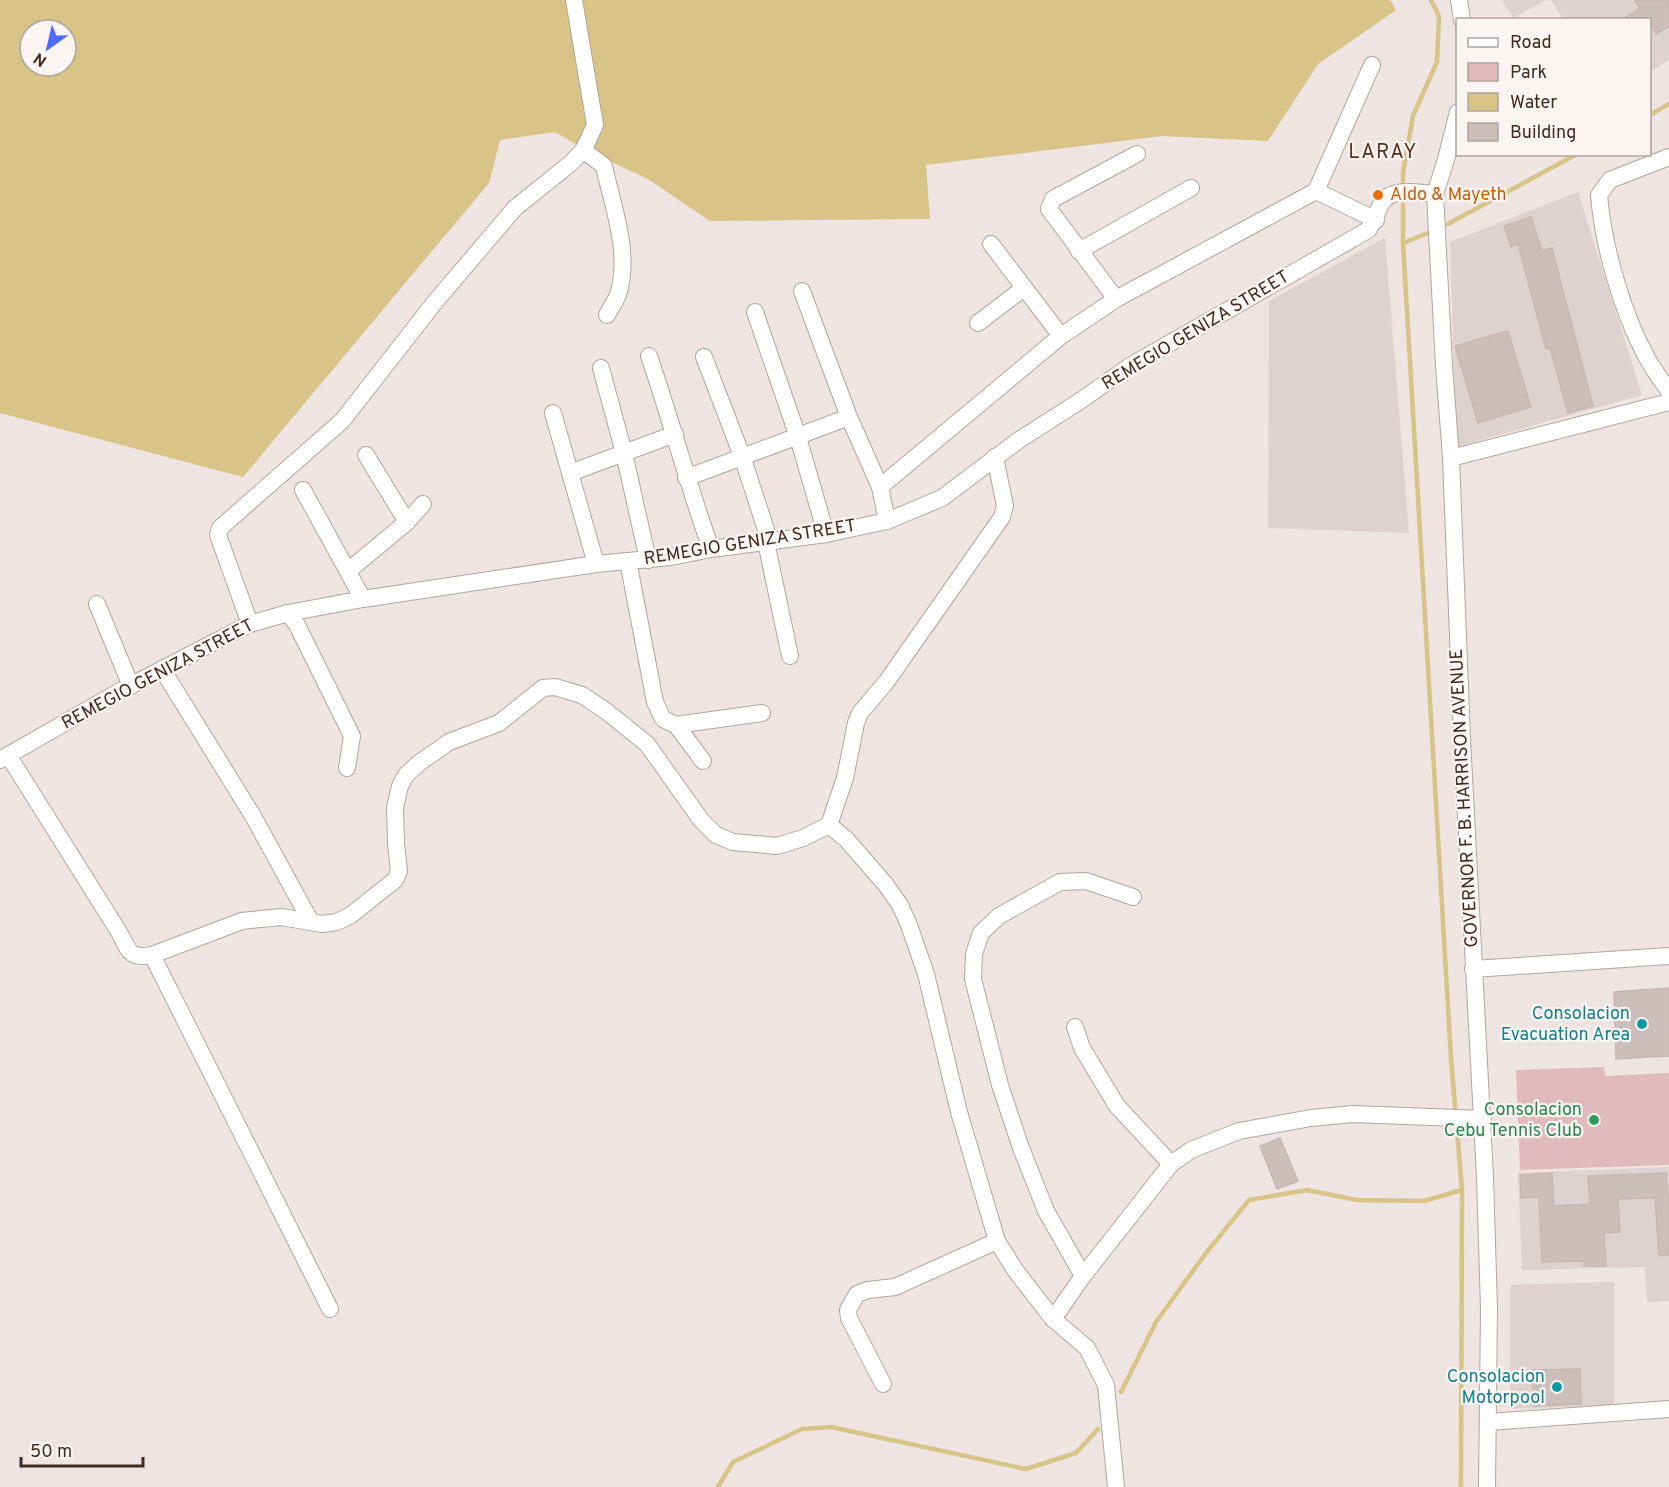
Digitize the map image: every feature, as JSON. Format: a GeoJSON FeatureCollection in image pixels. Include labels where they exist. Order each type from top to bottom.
{"type":"FeatureCollection","features":[{"type":"Feature","properties":{"kind":"street"},"geometry":{"type":"LineString","coordinates":[[250,624],[218,535],[220,528],[342,421],[435,302],[515,208],[571,163],[582,150],[595,125],[574,0]]}},
{"type":"Feature","properties":{"kind":"street"},"geometry":{"type":"LineString","coordinates":[[1459,0],[1462,18]]}},
{"type":"Feature","properties":{"kind":"street"},"geometry":{"type":"LineString","coordinates":[[880,487],[1061,336],[1116,298],[1316,191],[1372,65]]}},
{"type":"Feature","properties":{"kind":"street","name":"GOVERNOR F. B. HARRISON AVENUE"},"geometry":{"type":"LineString","coordinates":[[1456,120],[1435,194],[1451,458],[1461,739],[1483,1119],[1488,1276],[1487,1487]]}},
{"type":"Feature","properties":{"kind":"street"},"geometry":{"type":"LineString","coordinates":[[582,150],[604,166],[620,234],[624,261],[618,296],[607,315]]}},
{"type":"Feature","properties":{"kind":"street"},"geometry":{"type":"LineString","coordinates":[[1116,298],[1049,209],[1053,199],[1137,154]]}},
{"type":"Feature","properties":{"kind":"street"},"geometry":{"type":"LineString","coordinates":[[1669,157],[1610,180],[1599,195],[1601,221],[1622,300],[1646,356],[1669,391]]}},
{"type":"Feature","properties":{"kind":"street"},"geometry":{"type":"LineString","coordinates":[[1079,251],[1191,188]]}},
{"type":"Feature","properties":{"kind":"street"},"geometry":{"type":"LineString","coordinates":[[1316,191],[1376,220]]}},
{"type":"Feature","properties":{"kind":"street","name":"REMEGIO GENIZA STREET"},"geometry":{"type":"LineString","coordinates":[[4,758],[162,669],[250,624],[288,613],[363,599],[596,564],[648,560],[826,534],[887,521],[942,498],[995,457],[1130,366],[1368,230],[1376,220],[1383,200],[1393,193],[1435,194]]}},
{"type":"Feature","properties":{"kind":"street"},"geometry":{"type":"LineString","coordinates":[[991,244],[1061,336]]}},
{"type":"Feature","properties":{"kind":"street"},"geometry":{"type":"LineString","coordinates":[[978,323],[1024,288]]}},
{"type":"Feature","properties":{"kind":"street"},"geometry":{"type":"LineString","coordinates":[[802,291],[849,417],[880,487],[887,521]]}},
{"type":"Feature","properties":{"kind":"street"},"geometry":{"type":"LineString","coordinates":[[755,312],[798,437],[826,534]]}},
{"type":"Feature","properties":{"kind":"street"},"geometry":{"type":"LineString","coordinates":[[649,356],[675,434],[686,478],[711,549]]}},
{"type":"Feature","properties":{"kind":"street"},"geometry":{"type":"LineString","coordinates":[[704,357],[742,456],[768,542],[790,656]]}},
{"type":"Feature","properties":{"kind":"street"},"geometry":{"type":"LineString","coordinates":[[601,368],[624,453],[648,560]]}},
{"type":"Feature","properties":{"kind":"street"},"geometry":{"type":"LineString","coordinates":[[1451,458],[1669,402]]}},
{"type":"Feature","properties":{"kind":"street"},"geometry":{"type":"LineString","coordinates":[[553,413],[596,564]]}},
{"type":"Feature","properties":{"kind":"street"},"geometry":{"type":"LineString","coordinates":[[686,478],[849,417]]}},
{"type":"Feature","properties":{"kind":"street"},"geometry":{"type":"LineString","coordinates":[[570,473],[675,434]]}},
{"type":"Feature","properties":{"kind":"street"},"geometry":{"type":"LineString","coordinates":[[366,455],[407,522]]}},
{"type":"Feature","properties":{"kind":"street"},"geometry":{"type":"LineString","coordinates":[[4,758],[119,932],[129,952],[140,957],[152,955],[242,921],[281,917],[322,924],[338,922],[351,915],[395,880],[399,871],[396,808],[400,786],[406,775],[449,742],[499,723],[543,688],[555,687],[582,694],[647,744],[701,820],[716,834],[733,842],[777,846],[803,838],[829,825],[845,778],[860,713],[887,681],[1002,517],[1005,506],[995,457]]}},
{"type":"Feature","properties":{"kind":"street"},"geometry":{"type":"LineString","coordinates":[[303,490],[363,599]]}},
{"type":"Feature","properties":{"kind":"street"},"geometry":{"type":"LineString","coordinates":[[348,571],[407,522],[423,504]]}},
{"type":"Feature","properties":{"kind":"street"},"geometry":{"type":"LineString","coordinates":[[628,561],[655,702],[663,719],[676,725],[703,761]]}},
{"type":"Feature","properties":{"kind":"street"},"geometry":{"type":"LineString","coordinates":[[97,604],[131,686]]}},
{"type":"Feature","properties":{"kind":"street"},"geometry":{"type":"LineString","coordinates":[[288,613],[297,625],[352,736],[347,768]]}},
{"type":"Feature","properties":{"kind":"street"},"geometry":{"type":"LineString","coordinates":[[162,669],[253,816],[311,922]]}},
{"type":"Feature","properties":{"kind":"street"},"geometry":{"type":"LineString","coordinates":[[676,725],[762,713]]}},
{"type":"Feature","properties":{"kind":"street"},"geometry":{"type":"LineString","coordinates":[[829,825],[846,839],[886,885],[900,905],[909,925],[926,974],[959,1112],[998,1241],[1015,1270],[1053,1319],[1087,1348],[1106,1386],[1116,1487]]}},
{"type":"Feature","properties":{"kind":"street"},"geometry":{"type":"LineString","coordinates":[[1083,1276],[1046,1211],[1021,1149],[1000,1085],[973,979],[974,954],[981,933],[999,916],[1060,882],[1086,880],[1133,897]]}},
{"type":"Feature","properties":{"kind":"street"},"geometry":{"type":"LineString","coordinates":[[152,955],[330,1309]]}},
{"type":"Feature","properties":{"kind":"street"},"geometry":{"type":"LineString","coordinates":[[1473,969],[1669,957]]}},
{"type":"Feature","properties":{"kind":"street"},"geometry":{"type":"LineString","coordinates":[[1075,1027],[1082,1047],[1117,1106],[1171,1164]]}},
{"type":"Feature","properties":{"kind":"street"},"geometry":{"type":"LineString","coordinates":[[1053,1319],[1083,1276],[1171,1164],[1191,1150],[1239,1131],[1311,1118],[1353,1114],[1483,1119]]}},
{"type":"Feature","properties":{"kind":"street"},"geometry":{"type":"LineString","coordinates":[[883,1384],[849,1318],[848,1310],[857,1294],[868,1290],[895,1287],[998,1241]]}},
{"type":"Feature","properties":{"kind":"street"},"geometry":{"type":"LineString","coordinates":[[1489,1422],[1669,1409]]}},
{"type":"Feature","properties":{"kind":"shaded area"},"geometry":{"type":"Polygon","coordinates":[[[1502,0],[1546,0],[1513,18],[1502,0]]]}},
{"type":"Feature","properties":{"kind":"shaded area"},"geometry":{"type":"Polygon","coordinates":[[[1551,0],[1669,0],[1669,60],[1651,71],[1651,18],[1562,18],[1551,0]]]}},
{"type":"Feature","properties":{"kind":"shaded area"},"geometry":{"type":"Polygon","coordinates":[[[1578,192],[1642,395],[1456,447],[1450,242],[1578,192]]]}},
{"type":"Feature","properties":{"kind":"shaded area"},"geometry":{"type":"Polygon","coordinates":[[[1385,238],[1409,533],[1268,528],[1269,301],[1385,238]]]}},
{"type":"Feature","properties":{"kind":"shaded area"},"geometry":{"type":"Polygon","coordinates":[[[1669,1167],[1669,1301],[1647,1302],[1645,1267],[1522,1270],[1518,1173],[1669,1167]]]}},
{"type":"Feature","properties":{"kind":"shaded area"},"geometry":{"type":"Polygon","coordinates":[[[1614,1282],[1614,1405],[1510,1409],[1510,1285],[1614,1282]]]}},
{"type":"Feature","properties":{"kind":"green space","name":"Consolacion Cebu Tennis Club"},"geometry":{"type":"Polygon","coordinates":[[[1604,1067],[1605,1076],[1669,1073],[1669,1165],[1520,1170],[1516,1070],[1604,1067]]]}},
{"type":"Feature","properties":{"kind":"water"},"geometry":{"type":"Polygon","coordinates":[[[0,0],[1390,0],[1396,10],[1318,64],[1268,141],[1162,136],[926,165],[930,219],[710,221],[648,179],[584,149],[555,132],[500,140],[489,183],[243,477],[0,413],[0,0]]]}},
{"type":"Feature","properties":{"kind":"building"},"geometry":{"type":"Polygon","coordinates":[[[1635,0],[1669,0],[1669,26],[1656,34],[1651,18],[1625,18],[1640,8],[1635,0]]]}},
{"type":"Feature","properties":{"kind":"building"},"geometry":{"type":"Polygon","coordinates":[[[1531,217],[1542,251],[1552,248],[1593,406],[1568,413],[1550,348],[1546,349],[1518,244],[1511,247],[1504,226],[1531,217]]]}},
{"type":"Feature","properties":{"kind":"building"},"geometry":{"type":"Polygon","coordinates":[[[1508,331],[1531,407],[1478,423],[1455,346],[1508,331]]]}},
{"type":"Feature","properties":{"kind":"building","name":"Consolacion Evacuation Area"},"geometry":{"type":"Polygon","coordinates":[[[1669,988],[1669,1056],[1616,1059],[1614,992],[1669,988]]]}},
{"type":"Feature","properties":{"kind":"building"},"geometry":{"type":"Polygon","coordinates":[[[1280,1138],[1298,1181],[1277,1189],[1260,1146],[1280,1138]]]}},
{"type":"Feature","properties":{"kind":"building"},"geometry":{"type":"Polygon","coordinates":[[[1552,1173],[1554,1206],[1590,1204],[1588,1176],[1666,1173],[1669,1205],[1669,1255],[1659,1256],[1655,1198],[1618,1199],[1620,1232],[1604,1233],[1606,1266],[1584,1266],[1584,1261],[1542,1262],[1539,1197],[1521,1198],[1520,1175],[1552,1173]]]}},
{"type":"Feature","properties":{"kind":"building","name":"Consolacion Motorpool"},"geometry":{"type":"Polygon","coordinates":[[[1580,1369],[1581,1404],[1534,1406],[1532,1370],[1580,1369]]]}},
{"type":"Feature","properties":{"kind":"waterway"},"geometry":{"type":"LineString","coordinates":[[1431,0],[1439,16],[1437,62],[1413,116],[1403,173],[1403,243],[1451,1058],[1462,1190],[1461,1487]]}},
{"type":"Feature","properties":{"kind":"waterway"},"geometry":{"type":"LineString","coordinates":[[1651,114],[1669,104]]}},
{"type":"Feature","properties":{"kind":"waterway"},"geometry":{"type":"LineString","coordinates":[[1448,224],[1573,156]]}},
{"type":"Feature","properties":{"kind":"waterway"},"geometry":{"type":"LineString","coordinates":[[1403,243],[1428,233]]}},
{"type":"Feature","properties":{"kind":"waterway"},"geometry":{"type":"LineString","coordinates":[[1121,1392],[1156,1322],[1206,1253],[1249,1200],[1307,1190],[1357,1200],[1424,1201],[1462,1190]]}},
{"type":"Feature","properties":{"kind":"waterway"},"geometry":{"type":"LineString","coordinates":[[718,1487],[733,1462],[802,1429],[831,1427],[1026,1469],[1076,1453],[1098,1429]]}},
{"type":"Feature","properties":{"kind":"place","name":"Aldo & Mayeth"},"geometry":{"type":"Point","coordinates":[1378,195]}},
{"type":"Feature","properties":{"kind":"place","name":"Consolacion Evacuation Area"},"geometry":{"type":"Point","coordinates":[1642,1024]}},
{"type":"Feature","properties":{"kind":"place","name":"Consolacion Cebu Tennis Club"},"geometry":{"type":"Point","coordinates":[1594,1120]}},
{"type":"Feature","properties":{"kind":"place","name":"Consolacion Motorpool"},"geometry":{"type":"Point","coordinates":[1557,1387]}},
{"type":"Feature","properties":{"kind":"district","name":"LARAY"},"geometry":{"type":"Point","coordinates":[1383,153]}}]}
